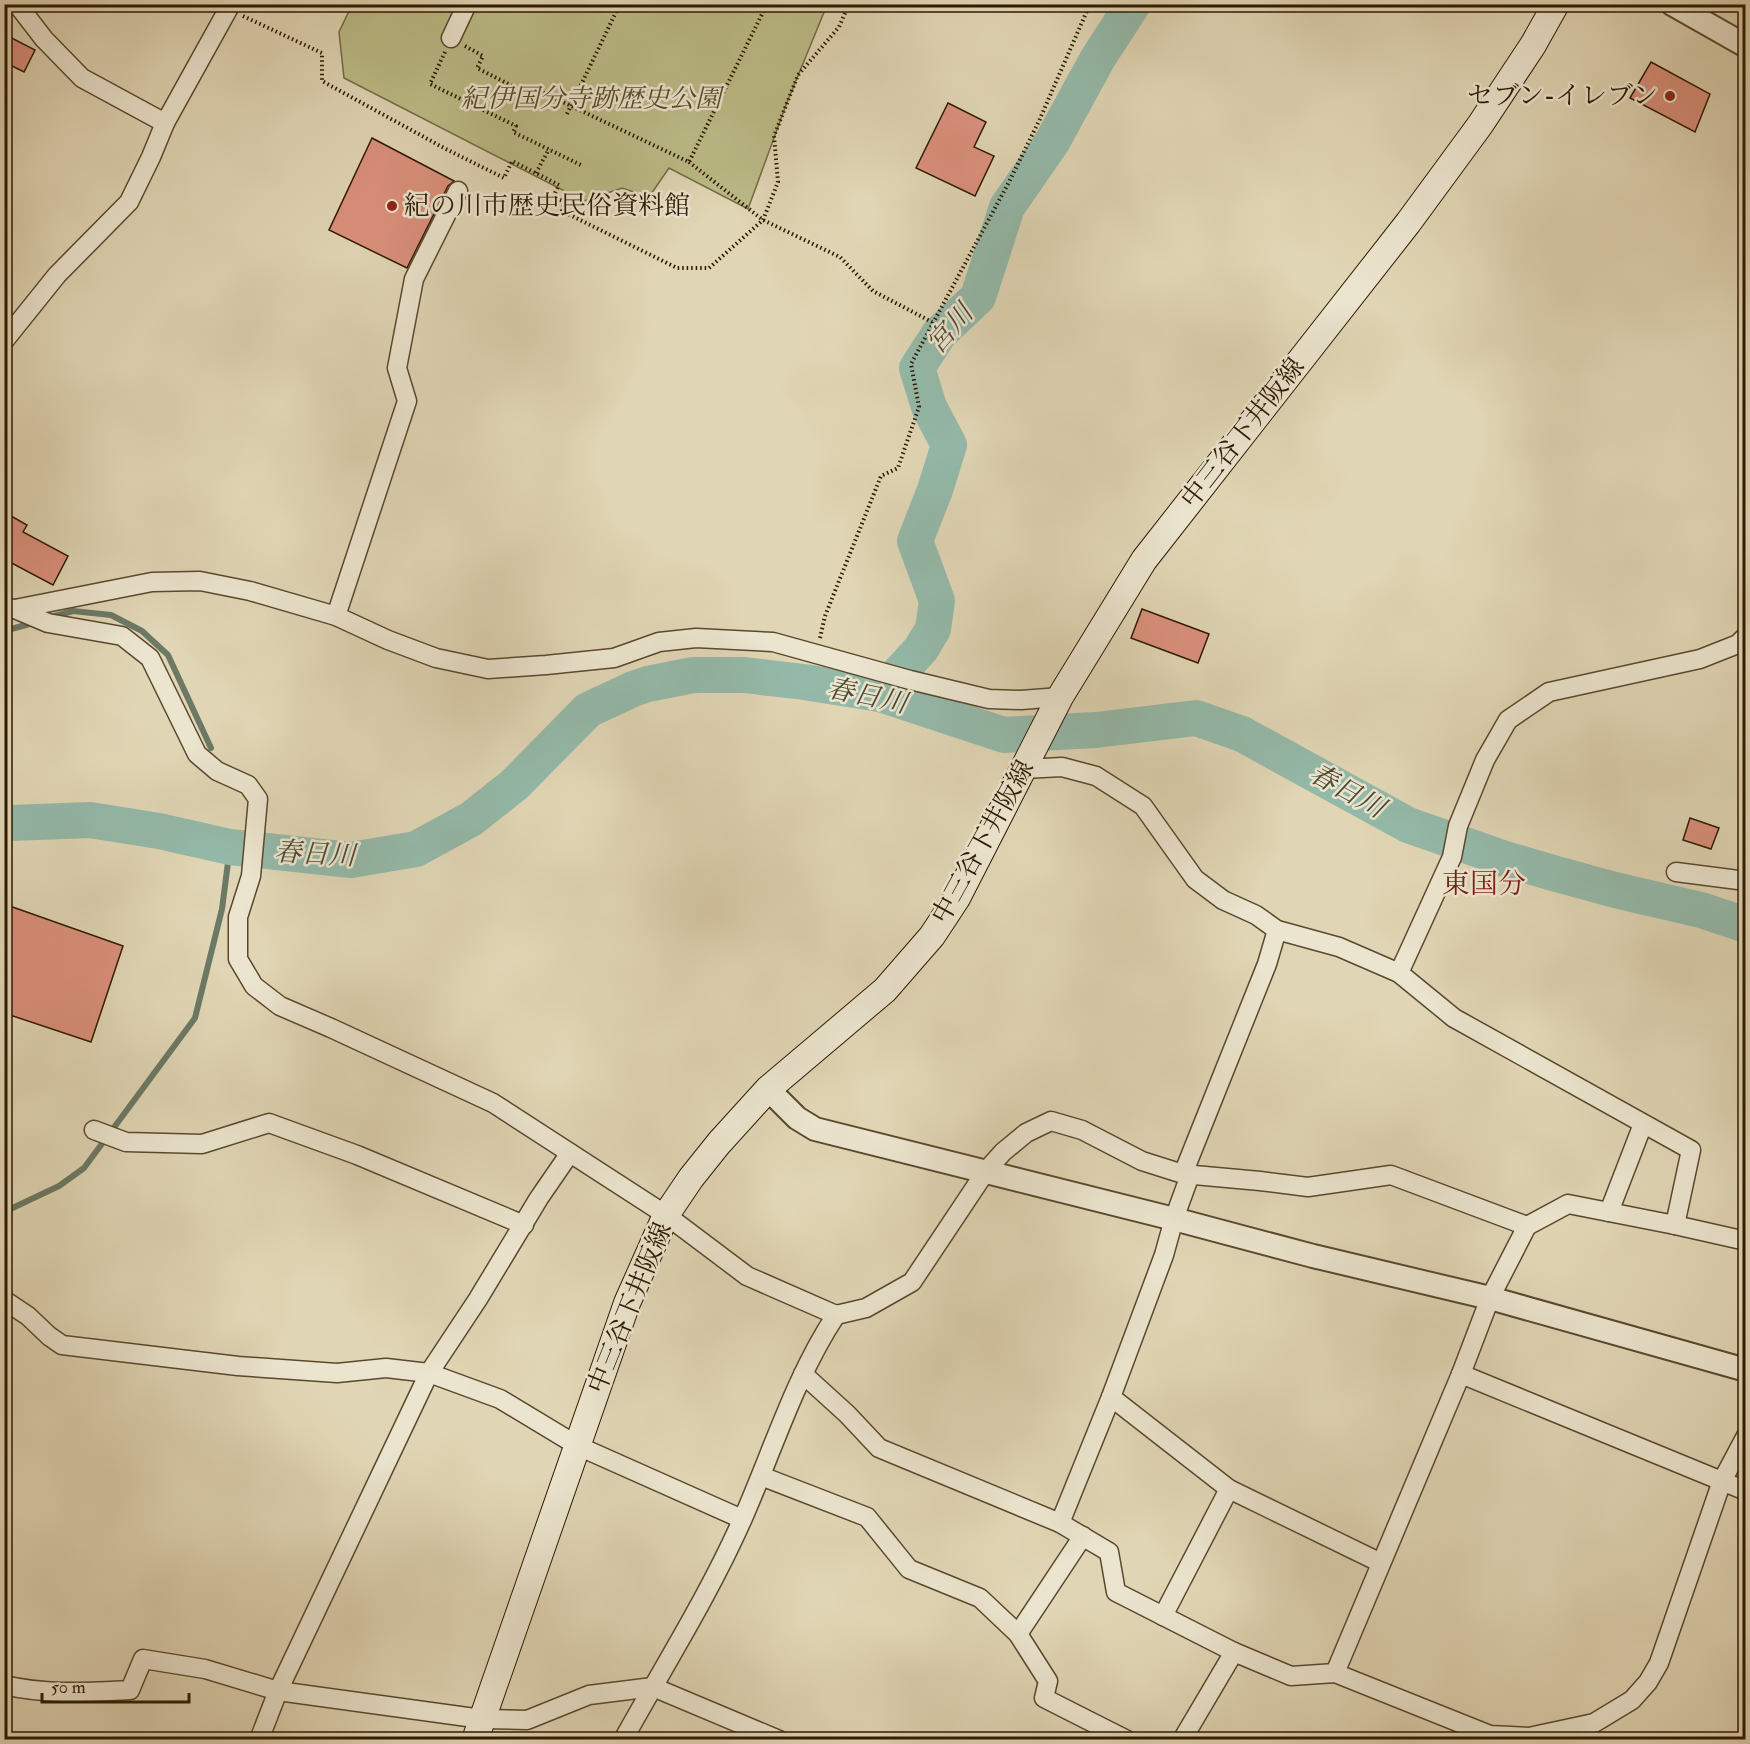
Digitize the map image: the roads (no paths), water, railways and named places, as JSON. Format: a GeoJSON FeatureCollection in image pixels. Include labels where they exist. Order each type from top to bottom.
{"type":"FeatureCollection","features":[{"type":"Feature","properties":{"kind":"main road","name":"中三谷下井阪線"},"geometry":{"type":"LineString","coordinates":[[478,1729],[627,1303],[666,1215],[691,1178],[719,1143],[768,1089],[885,990],[932,936],[957,898],[1056,704],[1144,560],[1421,206],[1480,125],[1533,45],[1556,4]]}},
{"type":"Feature","properties":{"kind":"street"},"geometry":{"type":"LineString","coordinates":[[17,4],[44,39],[82,78],[165,123]]}},
{"type":"Feature","properties":{"kind":"street"},"geometry":{"type":"LineString","coordinates":[[451,38],[467,4]]}},
{"type":"Feature","properties":{"kind":"street"},"geometry":{"type":"LineString","coordinates":[[1672,4],[1746,46]]}},
{"type":"Feature","properties":{"kind":"street"},"geometry":{"type":"LineString","coordinates":[[4,340],[57,275],[129,202],[165,123],[230,7]]}},
{"type":"Feature","properties":{"kind":"street"},"geometry":{"type":"LineString","coordinates":[[336,616],[407,401],[397,368],[414,279],[458,191]]}},
{"type":"Feature","properties":{"kind":"street"},"geometry":{"type":"LineString","coordinates":[[10,609],[152,582],[200,581],[250,591],[336,616],[388,640],[436,658],[488,669],[614,658],[659,642],[696,638],[773,642],[989,699],[1056,704]]}},
{"type":"Feature","properties":{"kind":"street"},"geometry":{"type":"LineString","coordinates":[[10,609],[48,623],[122,636],[150,658],[198,754],[217,771],[248,785],[258,799],[251,876],[238,917],[238,959],[254,986],[280,1006],[493,1103],[666,1215],[747,1276],[836,1315],[866,1308],[912,1282],[987,1171],[1026,1133],[1051,1121],[1082,1130],[1143,1161],[1186,1174],[1308,1187],[1391,1175],[1527,1226]]}},
{"type":"Feature","properties":{"kind":"street"},"geometry":{"type":"LineString","coordinates":[[1399,973],[1452,856],[1458,826],[1485,760],[1508,720],[1549,692],[1700,659],[1738,644],[1746,636]]}},
{"type":"Feature","properties":{"kind":"street"},"geometry":{"type":"LineString","coordinates":[[1024,767],[1062,767],[1096,776],[1143,806],[1196,879],[1223,900],[1256,915],[1277,930],[1339,947],[1399,973],[1454,1018],[1691,1150],[1675,1225]]}},
{"type":"Feature","properties":{"kind":"street"},"geometry":{"type":"LineString","coordinates":[[1676,872],[1746,881]]}},
{"type":"Feature","properties":{"kind":"street"},"geometry":{"type":"LineString","coordinates":[[1060,1523],[1111,1397],[1164,1255],[1186,1174],[1267,964],[1277,930]]}},
{"type":"Feature","properties":{"kind":"street"},"geometry":{"type":"LineString","coordinates":[[768,1089],[797,1118],[815,1129],[1490,1298],[1746,1370]]}},
{"type":"Feature","properties":{"kind":"street"},"geometry":{"type":"LineString","coordinates":[[94,1130],[126,1142],[202,1144],[269,1123],[357,1155],[524,1225]]}},
{"type":"Feature","properties":{"kind":"street"},"geometry":{"type":"LineString","coordinates":[[1609,1212],[1643,1124]]}},
{"type":"Feature","properties":{"kind":"street"},"geometry":{"type":"LineString","coordinates":[[259,1740],[278,1692],[429,1373],[539,1198],[570,1153]]}},
{"type":"Feature","properties":{"kind":"street"},"geometry":{"type":"LineString","coordinates":[[1335,1673],[1461,1374],[1490,1298],[1527,1226],[1568,1204],[1746,1241]]}},
{"type":"Feature","properties":{"kind":"street"},"geometry":{"type":"LineString","coordinates":[[4,1300],[28,1316],[62,1345],[238,1366],[337,1373],[386,1368],[429,1373],[500,1399],[578,1446],[742,1519]]}},
{"type":"Feature","properties":{"kind":"street"},"geometry":{"type":"LineString","coordinates":[[623,1740],[709,1590],[761,1476],[803,1374],[819,1340],[836,1315]]}},
{"type":"Feature","properties":{"kind":"street"},"geometry":{"type":"LineString","coordinates":[[803,1374],[847,1414],[879,1448],[1060,1523],[1083,1536],[1109,1552],[1116,1592],[1234,1652],[1291,1676],[1335,1673],[1490,1735],[1528,1738],[1594,1723],[1632,1700],[1648,1682],[1659,1663],[1722,1481],[1746,1436]]}},
{"type":"Feature","properties":{"kind":"street"},"geometry":{"type":"LineString","coordinates":[[1461,1374],[1746,1491]]}},
{"type":"Feature","properties":{"kind":"street"},"geometry":{"type":"LineString","coordinates":[[1111,1397],[1229,1489],[1381,1563]]}},
{"type":"Feature","properties":{"kind":"street"},"geometry":{"type":"LineString","coordinates":[[761,1476],[867,1517],[909,1569],[980,1598],[1018,1634],[1048,1681],[1044,1698],[1127,1740]]}},
{"type":"Feature","properties":{"kind":"street"},"geometry":{"type":"LineString","coordinates":[[1163,1616],[1229,1489]]}},
{"type":"Feature","properties":{"kind":"street"},"geometry":{"type":"LineString","coordinates":[[1018,1634],[1083,1536]]}},
{"type":"Feature","properties":{"kind":"street"},"geometry":{"type":"LineString","coordinates":[[1182,1740],[1234,1652]]}},
{"type":"Feature","properties":{"kind":"street"},"geometry":{"type":"LineString","coordinates":[[4,1685],[22,1689],[77,1693],[130,1690],[143,1659],[205,1669],[278,1692],[478,1729],[527,1720],[589,1695],[652,1687],[779,1740]]}},
{"type":"Feature","properties":{"kind":"waterway","name":"宮川"},"geometry":{"type":"LineString","coordinates":[[880,694],[921,649],[933,629],[937,601],[915,541],[935,490],[949,445],[929,407],[917,368],[939,334],[978,297],[1007,207],[1052,142],[1098,58],[1133,4]]}},
{"type":"Feature","properties":{"kind":"waterway"},"geometry":{"type":"LineString","coordinates":[[51,617],[73,611],[111,615],[142,631],[168,655],[211,748]]}},
{"type":"Feature","properties":{"kind":"waterway"},"geometry":{"type":"LineString","coordinates":[[4,631],[33,623]]}},
{"type":"Feature","properties":{"kind":"waterway","name":"春日川"},"geometry":{"type":"LineString","coordinates":[[4,825],[90,820],[159,831],[230,847],[351,860],[416,849],[471,819],[514,785],[588,710],[648,684],[693,675],[745,675],[880,694],[1004,735],[1096,730],[1196,718],[1242,734],[1408,825],[1505,859],[1615,890],[1701,910],[1746,925]]}},
{"type":"Feature","properties":{"kind":"waterway"},"geometry":{"type":"LineString","coordinates":[[4,1212],[59,1186],[84,1168],[195,1018],[222,909],[230,847]]}},
{"type":"Feature","properties":{"kind":"place","name":"セブン-イレブン"},"geometry":{"type":"Point","coordinates":[1670,96]}},
{"type":"Feature","properties":{"kind":"place","name":"紀の川市歴史民俗資料館"},"geometry":{"type":"Point","coordinates":[392,206]}},
{"type":"Feature","properties":{"kind":"district","name":"東国分"},"geometry":{"type":"Point","coordinates":[1484,884]}},
{"type":"Feature","properties":{"kind":"park label","name":"紀伊国分寺跡歴史公園"},"geometry":{"type":"Point","coordinates":[591,99]}}]}
